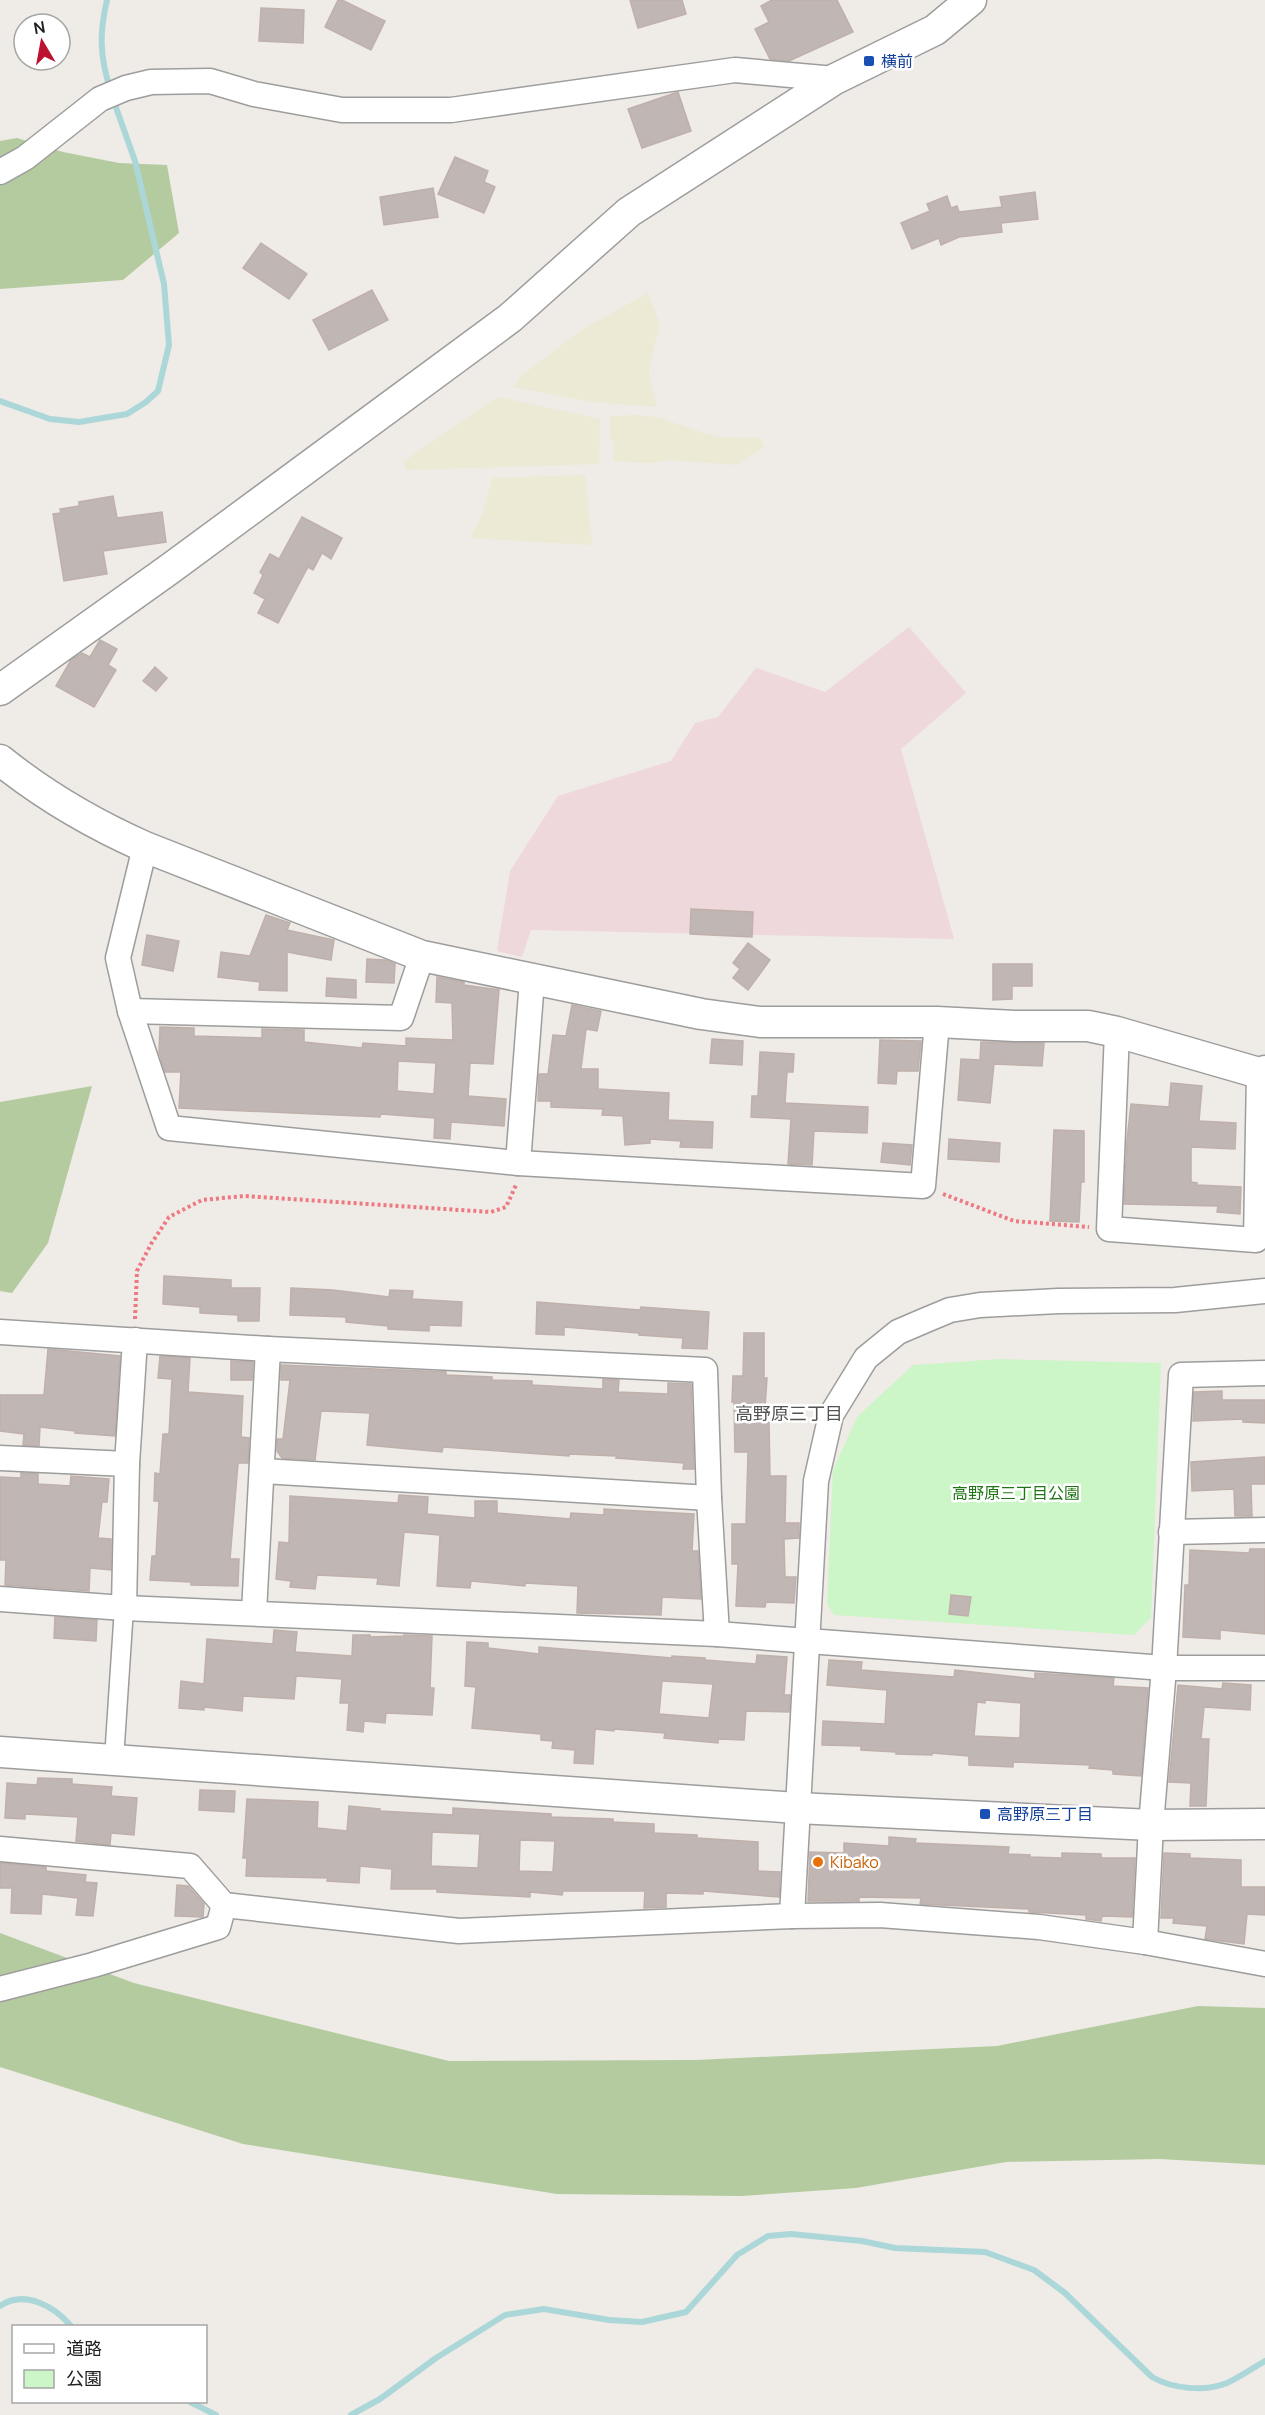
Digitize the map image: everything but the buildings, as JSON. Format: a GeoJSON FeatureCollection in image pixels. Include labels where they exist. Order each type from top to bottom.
{"type":"FeatureCollection","features":[{"type":"Feature","properties":{"kind":"street"},"geometry":{"type":"LineString","coordinates":[[0,690],[181,561],[510,318],[629,212],[835,79],[935,30],[971,0]]}},
{"type":"Feature","properties":{"kind":"street"},"geometry":{"type":"LineString","coordinates":[[0,172],[25,158],[62,128],[113,94],[151,82],[210,81],[254,94],[342,110],[451,110],[735,70],[835,79]]}},
{"type":"Feature","properties":{"kind":"street"},"geometry":{"type":"LineString","coordinates":[[0,760],[33,786],[103,828],[145,847],[422,956],[700,1014],[760,1022],[937,1022],[1015,1026],[1088,1026],[1117,1032],[1262,1072],[1256,1240],[1109,1229],[1117,1032]]}},
{"type":"Feature","properties":{"kind":"street"},"geometry":{"type":"LineString","coordinates":[[145,847],[118,958],[130,1011],[169,1128],[519,1163],[923,1186],[937,1022]]}},
{"type":"Feature","properties":{"kind":"street"},"geometry":{"type":"LineString","coordinates":[[130,1011],[401,1018],[422,956]]}},
{"type":"Feature","properties":{"kind":"street"},"geometry":{"type":"LineString","coordinates":[[519,1163],[532,980]]}},
{"type":"Feature","properties":{"kind":"street"},"geometry":{"type":"LineString","coordinates":[[792,1916],[816,1481],[831,1415],[866,1358],[898,1332],[950,1310],[980,1305],[1058,1301],[1175,1300],[1265,1291]]}},
{"type":"Feature","properties":{"kind":"street"},"geometry":{"type":"LineString","coordinates":[[0,1332],[268,1349],[705,1370],[709,1498],[717,1634]]}},
{"type":"Feature","properties":{"kind":"street"},"geometry":{"type":"LineString","coordinates":[[114,1759],[124,1608],[127,1464],[135,1340]]}},
{"type":"Feature","properties":{"kind":"street"},"geometry":{"type":"LineString","coordinates":[[255,1612],[268,1349]]}},
{"type":"Feature","properties":{"kind":"street"},"geometry":{"type":"LineString","coordinates":[[1145,1942],[1181,1375],[1265,1373]]}},
{"type":"Feature","properties":{"kind":"street"},"geometry":{"type":"LineString","coordinates":[[0,1458],[127,1464]]}},
{"type":"Feature","properties":{"kind":"street"},"geometry":{"type":"LineString","coordinates":[[263,1471],[709,1498]]}},
{"type":"Feature","properties":{"kind":"street"},"geometry":{"type":"LineString","coordinates":[[1171,1532],[1265,1530]]}},
{"type":"Feature","properties":{"kind":"street"},"geometry":{"type":"LineString","coordinates":[[0,1599],[124,1608],[717,1634],[1164,1668],[1265,1668]]}},
{"type":"Feature","properties":{"kind":"street"},"geometry":{"type":"LineString","coordinates":[[0,1752],[797,1808],[1151,1824],[1265,1824]]}},
{"type":"Feature","properties":{"kind":"street"},"geometry":{"type":"LineString","coordinates":[[0,1849],[190,1866],[224,1905],[459,1931],[792,1916],[880,1915],[1039,1928],[1145,1942],[1265,1964]]}},
{"type":"Feature","properties":{"kind":"street"},"geometry":{"type":"LineString","coordinates":[[0,1989],[93,1965],[218,1927],[224,1905]]}},
{"type":"Feature","properties":{"kind":"path"},"geometry":{"type":"LineString","coordinates":[[135,1340],[137,1271],[169,1217],[202,1200],[244,1196],[490,1212],[506,1207],[515,1188],[519,1163]]}},
{"type":"Feature","properties":{"kind":"path"},"geometry":{"type":"LineString","coordinates":[[923,1186],[1014,1221],[1109,1229]]}},
{"type":"Feature","properties":{"kind":"shaded area"},"geometry":{"type":"Polygon","coordinates":[[[648,293],[660,325],[650,362],[649,375],[657,407],[592,402],[513,387],[521,376],[583,329],[648,293]]]}},
{"type":"Feature","properties":{"kind":"shaded area"},"geometry":{"type":"Polygon","coordinates":[[[496,398],[600,419],[599,464],[406,470],[404,461],[496,398]]]}},
{"type":"Feature","properties":{"kind":"shaded area"},"geometry":{"type":"Polygon","coordinates":[[[639,415],[660,418],[716,437],[759,438],[765,446],[736,465],[671,460],[650,463],[613,461],[614,443],[610,438],[610,416],[639,415]]]}},
{"type":"Feature","properties":{"kind":"shaded area"},"geometry":{"type":"Polygon","coordinates":[[[585,475],[592,545],[470,538],[483,513],[492,478],[585,475]]]}},
{"type":"Feature","properties":{"kind":"shaded area"},"geometry":{"type":"Polygon","coordinates":[[[909,627],[966,693],[901,749],[954,939],[531,930],[522,957],[497,951],[510,871],[558,796],[671,761],[695,723],[718,717],[756,668],[825,692],[909,627]]]}},
{"type":"Feature","properties":{"kind":"green space"},"geometry":{"type":"Polygon","coordinates":[[[17,138],[63,152],[119,163],[167,165],[179,233],[123,280],[0,289],[0,141],[17,138]]]}},
{"type":"Feature","properties":{"kind":"green space"},"geometry":{"type":"Polygon","coordinates":[[[92,1086],[48,1243],[12,1293],[0,1291],[0,1102],[92,1086]]]}},
{"type":"Feature","properties":{"kind":"green space","name":"高野原三丁目公園"},"geometry":{"type":"Polygon","coordinates":[[[1001,1359],[1161,1363],[1151,1618],[1134,1635],[834,1615],[827,1604],[833,1470],[857,1417],[913,1365],[1001,1359]]]}},
{"type":"Feature","properties":{"kind":"green space"},"geometry":{"type":"Polygon","coordinates":[[[0,1933],[134,1983],[449,2061],[697,2060],[997,2046],[1198,2006],[1265,2008],[1265,2165],[1160,2159],[1006,2162],[856,2188],[742,2196],[557,2194],[243,2144],[0,2067],[0,1933]]]}},
{"type":"Feature","properties":{"kind":"waterway"},"geometry":{"type":"LineString","coordinates":[[107,0],[102,45],[110,89]]}},
{"type":"Feature","properties":{"kind":"waterway"},"geometry":{"type":"LineString","coordinates":[[0,401],[50,419],[79,422],[127,414],[158,391],[169,345],[164,284],[135,161],[113,99]]}},
{"type":"Feature","properties":{"kind":"waterway"},"geometry":{"type":"LineString","coordinates":[[351,2415],[380,2399],[436,2358],[505,2315],[544,2309],[609,2320],[642,2322],[686,2312],[737,2255],[768,2236],[791,2234],[862,2241],[895,2248],[985,2252],[1034,2270],[1065,2293],[1152,2377],[1179,2387],[1218,2386],[1232,2381],[1265,2361]]}},
{"type":"Feature","properties":{"kind":"waterway"},"geometry":{"type":"LineString","coordinates":[[0,2306],[19,2299],[39,2302],[57,2312],[70,2325]]}},
{"type":"Feature","properties":{"kind":"waterway"},"geometry":{"type":"LineString","coordinates":[[192,2403],[216,2415]]}},
{"type":"Feature","properties":{"kind":"place","name":"横前"},"geometry":{"type":"Point","coordinates":[869,61]}},
{"type":"Feature","properties":{"kind":"place","name":"高野原三丁目"},"geometry":{"type":"Point","coordinates":[985,1814]}},
{"type":"Feature","properties":{"kind":"place","name":"Kibako"},"geometry":{"type":"Point","coordinates":[818,1862]}},
{"type":"Feature","properties":{"kind":"district","name":"高野原三丁目"},"geometry":{"type":"Point","coordinates":[789,1414]}}]}
